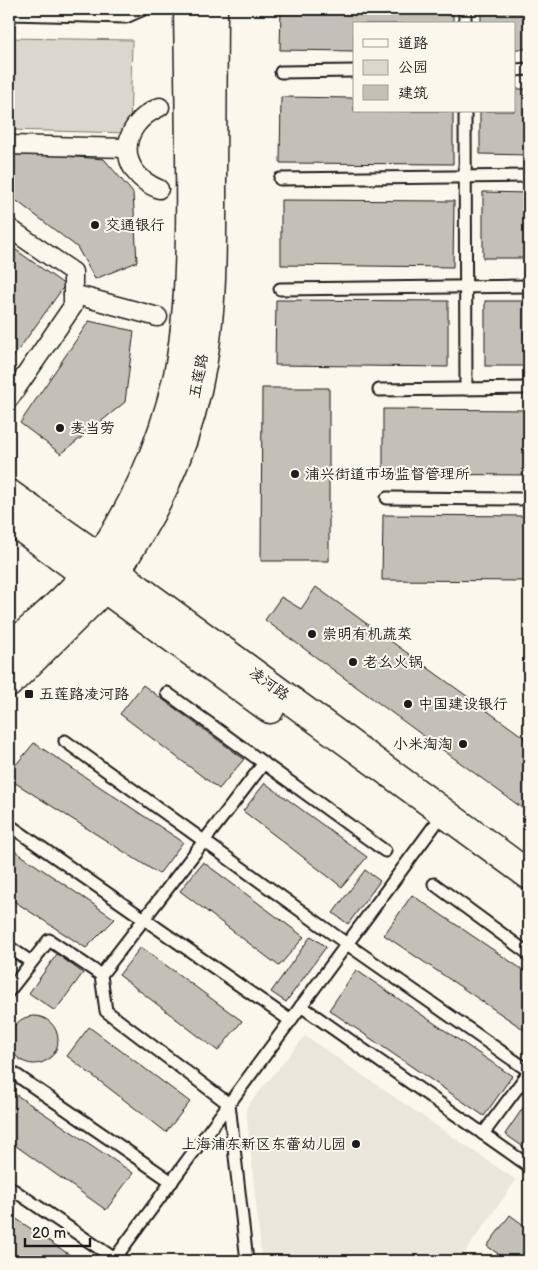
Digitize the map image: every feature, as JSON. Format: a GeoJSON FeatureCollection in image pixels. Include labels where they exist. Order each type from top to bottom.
{"type":"FeatureCollection","features":[{"type":"Feature","properties":{"kind":"street","name":"五莲路"},"geometry":{"type":"LineString","coordinates":[[9,649],[63,599],[101,573],[160,436],[178,374],[189,276],[188,9]]}},
{"type":"Feature","properties":{"kind":"street","name":"五莲路"},"geometry":{"type":"LineString","coordinates":[[9,683],[155,507],[182,444],[200,379],[209,311],[211,276],[213,9]]}},
{"type":"Feature","properties":{"kind":"street"},"geometry":{"type":"LineString","coordinates":[[159,189],[148,185],[132,168],[127,148],[130,135],[138,121],[147,113],[160,107]]}},
{"type":"Feature","properties":{"kind":"street"},"geometry":{"type":"LineString","coordinates":[[9,145],[127,148]]}},
{"type":"Feature","properties":{"kind":"street"},"geometry":{"type":"LineString","coordinates":[[9,228],[72,272],[73,306],[9,399]]}},
{"type":"Feature","properties":{"kind":"street"},"geometry":{"type":"LineString","coordinates":[[72,294],[158,317]]}},
{"type":"Feature","properties":{"kind":"street","name":"凌河路"},"geometry":{"type":"LineString","coordinates":[[9,494],[101,573],[434,826],[529,895]]}},
{"type":"Feature","properties":{"kind":"street","name":"凌河路"},"geometry":{"type":"LineString","coordinates":[[9,519],[101,573],[148,596],[529,875]]}},
{"type":"Feature","properties":{"kind":"lane"},"geometry":{"type":"LineString","coordinates":[[9,14],[126,17],[144,9]]}},
{"type":"Feature","properties":{"kind":"lane"},"geometry":{"type":"LineString","coordinates":[[465,9],[465,22]]}},
{"type":"Feature","properties":{"kind":"lane"},"geometry":{"type":"LineString","coordinates":[[516,70],[529,69]]}},
{"type":"Feature","properties":{"kind":"lane"},"geometry":{"type":"LineString","coordinates":[[281,72],[353,71]]}},
{"type":"Feature","properties":{"kind":"lane"},"geometry":{"type":"LineString","coordinates":[[465,112],[466,389]]}},
{"type":"Feature","properties":{"kind":"lane"},"geometry":{"type":"LineString","coordinates":[[280,179],[529,176]]}},
{"type":"Feature","properties":{"kind":"lane"},"geometry":{"type":"LineString","coordinates":[[280,289],[529,286]]}},
{"type":"Feature","properties":{"kind":"lane"},"geometry":{"type":"LineString","coordinates":[[379,390],[529,388]]}},
{"type":"Feature","properties":{"kind":"lane"},"geometry":{"type":"LineString","coordinates":[[387,498],[529,500]]}},
{"type":"Feature","properties":{"kind":"lane"},"geometry":{"type":"LineString","coordinates":[[167,693],[385,851]]}},
{"type":"Feature","properties":{"kind":"lane"},"geometry":{"type":"LineString","coordinates":[[65,741],[529,1072],[483,1134]]}},
{"type":"Feature","properties":{"kind":"lane"},"geometry":{"type":"LineString","coordinates":[[247,1261],[229,1104],[106,1011],[101,976],[264,763]]}},
{"type":"Feature","properties":{"kind":"lane"},"geometry":{"type":"LineString","coordinates":[[9,825],[291,1021]]}},
{"type":"Feature","properties":{"kind":"lane"},"geometry":{"type":"LineString","coordinates":[[9,1187],[114,1260],[434,826]]}},
{"type":"Feature","properties":{"kind":"lane"},"geometry":{"type":"LineString","coordinates":[[434,884],[529,954]]}},
{"type":"Feature","properties":{"kind":"lane"},"geometry":{"type":"LineString","coordinates":[[9,991],[48,940],[101,976]]}},
{"type":"Feature","properties":{"kind":"lane"},"geometry":{"type":"LineString","coordinates":[[9,947],[31,962]]}},
{"type":"Feature","properties":{"kind":"lane"},"geometry":{"type":"LineString","coordinates":[[301,1006],[529,1166]]}},
{"type":"Feature","properties":{"kind":"lane"},"geometry":{"type":"LineString","coordinates":[[9,1070],[172,1182]]}},
{"type":"Feature","properties":{"kind":"shaded area","name":"上海浦东新区东蕾幼儿园"},"geometry":{"type":"Polygon","coordinates":[[[305,1036],[516,1180],[459,1261],[262,1261],[246,1108],[305,1036]]]}},
{"type":"Feature","properties":{"kind":"green space"},"geometry":{"type":"Polygon","coordinates":[[[9,38],[132,40],[130,133],[9,130],[9,38]]]}},
{"type":"Feature","properties":{"kind":"building"},"geometry":{"type":"Polygon","coordinates":[[[281,9],[453,9],[453,22],[353,22],[353,51],[280,50],[281,9]]]}},
{"type":"Feature","properties":{"kind":"building"},"geometry":{"type":"Polygon","coordinates":[[[481,9],[529,9],[529,49],[516,49],[516,22],[481,22],[481,9]]]}},
{"type":"Feature","properties":{"kind":"building"},"geometry":{"type":"Polygon","coordinates":[[[516,89],[529,89],[529,155],[480,154],[480,112],[516,112],[516,89]]]}},
{"type":"Feature","properties":{"kind":"building"},"geometry":{"type":"Polygon","coordinates":[[[281,97],[353,98],[353,112],[453,112],[453,164],[280,163],[281,97]]]}},
{"type":"Feature","properties":{"kind":"building"},"geometry":{"type":"Polygon","coordinates":[[[9,152],[104,159],[133,193],[137,262],[95,279],[77,247],[9,195],[9,152]]]}},
{"type":"Feature","properties":{"kind":"building"},"geometry":{"type":"Polygon","coordinates":[[[483,192],[529,193],[529,258],[483,258],[483,192]]]}},
{"type":"Feature","properties":{"kind":"building"},"geometry":{"type":"Polygon","coordinates":[[[281,200],[454,201],[453,267],[281,265],[281,200]]]}},
{"type":"Feature","properties":{"kind":"building"},"geometry":{"type":"Polygon","coordinates":[[[9,245],[65,285],[9,363],[9,245]]]}},
{"type":"Feature","properties":{"kind":"building"},"geometry":{"type":"Polygon","coordinates":[[[276,300],[448,301],[448,367],[275,365],[276,300]]]}},
{"type":"Feature","properties":{"kind":"building"},"geometry":{"type":"Polygon","coordinates":[[[485,301],[529,301],[529,366],[485,366],[485,301]]]}},
{"type":"Feature","properties":{"kind":"building"},"geometry":{"type":"Polygon","coordinates":[[[89,321],[134,331],[125,402],[61,454],[20,423],[89,321]]]}},
{"type":"Feature","properties":{"kind":"building","name":"浦兴街道市场监督管理所"},"geometry":{"type":"Polygon","coordinates":[[[262,388],[329,388],[329,561],[261,561],[262,388]]]}},
{"type":"Feature","properties":{"kind":"building"},"geometry":{"type":"Polygon","coordinates":[[[383,409],[529,410],[529,475],[383,474],[383,409]]]}},
{"type":"Feature","properties":{"kind":"building"},"geometry":{"type":"Polygon","coordinates":[[[383,515],[529,516],[529,581],[382,580],[383,515]]]}},
{"type":"Feature","properties":{"kind":"building"},"geometry":{"type":"Polygon","coordinates":[[[316,587],[529,741],[529,813],[265,620],[281,597],[301,609],[316,587]]]}},
{"type":"Feature","properties":{"kind":"building"},"geometry":{"type":"Polygon","coordinates":[[[143,685],[244,759],[219,789],[120,714],[143,685]]]}},
{"type":"Feature","properties":{"kind":"building"},"geometry":{"type":"Polygon","coordinates":[[[34,743],[183,842],[159,874],[9,779],[9,773],[34,743]]]}},
{"type":"Feature","properties":{"kind":"building"},"geometry":{"type":"Polygon","coordinates":[[[265,783],[367,857],[342,887],[243,811],[265,783]]]}},
{"type":"Feature","properties":{"kind":"building"},"geometry":{"type":"Polygon","coordinates":[[[9,847],[115,919],[86,948],[9,898],[9,847]]]}},
{"type":"Feature","properties":{"kind":"building"},"geometry":{"type":"Polygon","coordinates":[[[203,862],[304,937],[279,966],[180,891],[203,862]]]}},
{"type":"Feature","properties":{"kind":"building"},"geometry":{"type":"Polygon","coordinates":[[[365,870],[380,881],[348,924],[333,913],[365,870]]]}},
{"type":"Feature","properties":{"kind":"building"},"geometry":{"type":"Polygon","coordinates":[[[412,895],[529,974],[529,1033],[384,935],[412,895]]]}},
{"type":"Feature","properties":{"kind":"building"},"geometry":{"type":"Polygon","coordinates":[[[311,936],[326,947],[286,1002],[271,992],[311,936]]]}},
{"type":"Feature","properties":{"kind":"building"},"geometry":{"type":"Polygon","coordinates":[[[141,947],[242,1021],[218,1051],[119,975],[141,947]]]}},
{"type":"Feature","properties":{"kind":"building"},"geometry":{"type":"Polygon","coordinates":[[[57,954],[83,973],[55,1011],[29,993],[57,954]]]}},
{"type":"Feature","properties":{"kind":"building"},"geometry":{"type":"Polygon","coordinates":[[[356,970],[512,1076],[484,1116],[329,1010],[356,970]]]}},
{"type":"Feature","properties":{"kind":"building"},"geometry":{"type":"Polygon","coordinates":[[[29,1016],[39,1016],[48,1020],[54,1026],[57,1031],[57,1049],[48,1060],[39,1064],[29,1064],[20,1060],[14,1054],[10,1045],[10,1035],[14,1026],[20,1020],[29,1016]]]}},
{"type":"Feature","properties":{"kind":"building"},"geometry":{"type":"Polygon","coordinates":[[[89,1027],[190,1102],[166,1132],[67,1056],[89,1027]]]}},
{"type":"Feature","properties":{"kind":"building"},"geometry":{"type":"Polygon","coordinates":[[[9,1090],[133,1173],[106,1210],[9,1141],[9,1090]]]}},
{"type":"Feature","properties":{"kind":"building"},"geometry":{"type":"Polygon","coordinates":[[[529,1099],[529,1151],[505,1134],[529,1099]]]}},
{"type":"Feature","properties":{"kind":"building"},"geometry":{"type":"Polygon","coordinates":[[[9,1214],[70,1255],[65,1261],[9,1261],[9,1214]]]}},
{"type":"Feature","properties":{"kind":"building"},"geometry":{"type":"Polygon","coordinates":[[[510,1215],[529,1229],[529,1261],[508,1261],[487,1246],[510,1215]]]}},
{"type":"Feature","properties":{"kind":"place","name":"交通银行"},"geometry":{"type":"Point","coordinates":[95,225]}},
{"type":"Feature","properties":{"kind":"place","name":"麦当劳"},"geometry":{"type":"Point","coordinates":[60,428]}},
{"type":"Feature","properties":{"kind":"place","name":"浦兴街道市场监督管理所"},"geometry":{"type":"Point","coordinates":[295,474]}},
{"type":"Feature","properties":{"kind":"place","name":"崇明有机蔬菜"},"geometry":{"type":"Point","coordinates":[312,634]}},
{"type":"Feature","properties":{"kind":"place","name":"老幺火锅"},"geometry":{"type":"Point","coordinates":[353,662]}},
{"type":"Feature","properties":{"kind":"place","name":"五莲路凌河路"},"geometry":{"type":"Point","coordinates":[29,694]}},
{"type":"Feature","properties":{"kind":"place","name":"中国建设银行"},"geometry":{"type":"Point","coordinates":[408,704]}},
{"type":"Feature","properties":{"kind":"place","name":"小米淘淘"},"geometry":{"type":"Point","coordinates":[463,744]}},
{"type":"Feature","properties":{"kind":"place","name":"上海浦东新区东蕾幼儿园"},"geometry":{"type":"Point","coordinates":[356,1144]}}]}
